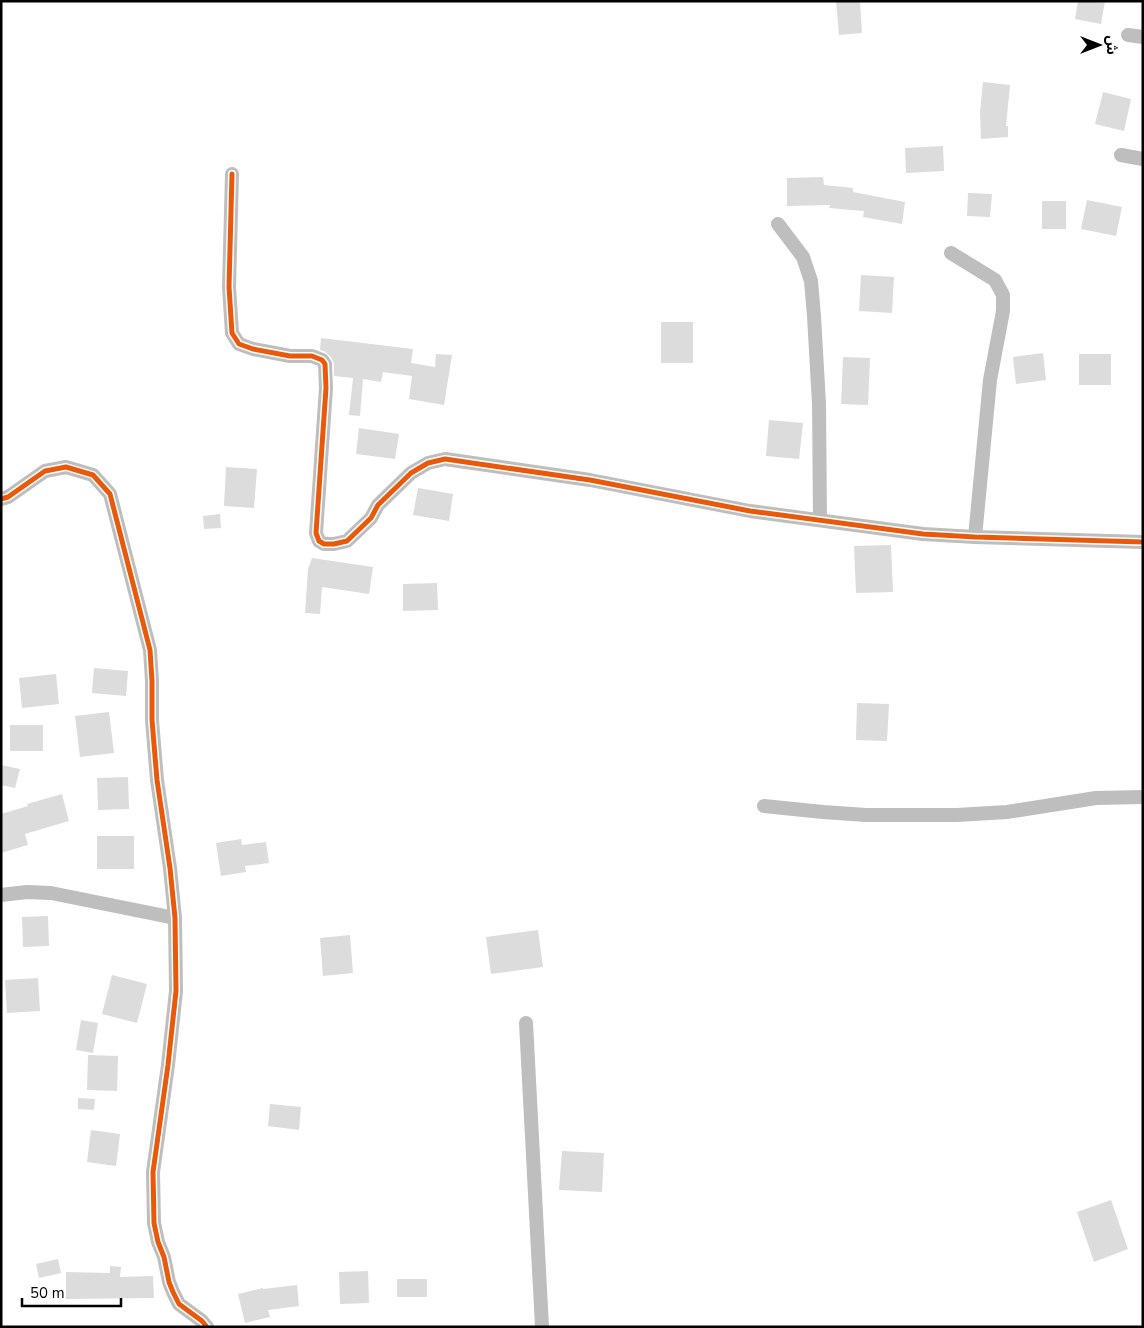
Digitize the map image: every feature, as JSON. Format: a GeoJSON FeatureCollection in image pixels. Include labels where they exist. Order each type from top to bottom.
{"type":"FeatureCollection","features":[{"type":"Feature","properties":{"kind":"street"},"geometry":{"type":"LineString","coordinates":[[1128,34],[1143,37]]}},
{"type":"Feature","properties":{"kind":"street"},"geometry":{"type":"LineString","coordinates":[[1121,155],[1143,158]]}},
{"type":"Feature","properties":{"kind":"street"},"geometry":{"type":"LineString","coordinates":[[232,174],[229,287],[232,333],[239,344],[253,349],[290,356],[312,356],[322,360],[325,364],[326,388],[316,533],[319,541],[324,544],[334,544],[347,540],[371,518],[378,505],[411,473],[428,463],[446,459],[590,480],[750,511],[923,534],[1143,542]]}},
{"type":"Feature","properties":{"kind":"street"},"geometry":{"type":"LineString","coordinates":[[778,224],[803,258],[811,281],[819,404],[820,520]]}},
{"type":"Feature","properties":{"kind":"street"},"geometry":{"type":"LineString","coordinates":[[951,253],[995,280],[1003,295],[1003,312],[990,380],[975,537]]}},
{"type":"Feature","properties":{"kind":"street"},"geometry":{"type":"LineString","coordinates":[[1,499],[8,497],[45,471],[66,468],[93,475],[110,494],[150,650],[152,720],[157,780],[170,868],[175,918],[176,991],[168,1066],[153,1172],[154,1224],[173,1292],[180,1304],[207,1327]]}},
{"type":"Feature","properties":{"kind":"street"},"geometry":{"type":"LineString","coordinates":[[764,806],[866,815],[957,815],[1007,812],[1096,798],[1143,797]]}},
{"type":"Feature","properties":{"kind":"street"},"geometry":{"type":"LineString","coordinates":[[1,896],[27,892],[51,893],[175,918]]}},
{"type":"Feature","properties":{"kind":"street"},"geometry":{"type":"LineString","coordinates":[[526,1023],[542,1327]]}},
{"type":"Feature","properties":{"kind":"building"},"geometry":{"type":"Polygon","coordinates":[[[836,1],[860,1],[862,33],[839,35],[836,1]]]}},
{"type":"Feature","properties":{"kind":"building"},"geometry":{"type":"Polygon","coordinates":[[[1078,1],[1105,1],[1101,24],[1075,19],[1078,1]]]}},
{"type":"Feature","properties":{"kind":"building"},"geometry":{"type":"Polygon","coordinates":[[[983,82],[1010,85],[1006,126],[1008,126],[1008,137],[981,139],[980,112],[983,82]]]}},
{"type":"Feature","properties":{"kind":"building"},"geometry":{"type":"Polygon","coordinates":[[[1103,92],[1131,99],[1124,131],[1095,124],[1103,92]]]}},
{"type":"Feature","properties":{"kind":"building"},"geometry":{"type":"Polygon","coordinates":[[[943,146],[944,171],[906,173],[905,148],[943,146]]]}},
{"type":"Feature","properties":{"kind":"building"},"geometry":{"type":"Polygon","coordinates":[[[823,177],[824,185],[853,188],[853,192],[905,202],[902,224],[863,217],[864,211],[829,208],[830,205],[787,206],[787,178],[823,177]]]}},
{"type":"Feature","properties":{"kind":"building"},"geometry":{"type":"Polygon","coordinates":[[[968,193],[992,194],[990,217],[967,216],[968,193]]]}},
{"type":"Feature","properties":{"kind":"building"},"geometry":{"type":"Polygon","coordinates":[[[1087,200],[1122,207],[1116,236],[1081,229],[1087,200]]]}},
{"type":"Feature","properties":{"kind":"building"},"geometry":{"type":"Polygon","coordinates":[[[1042,201],[1066,201],[1066,229],[1042,229],[1042,201]]]}},
{"type":"Feature","properties":{"kind":"building"},"geometry":{"type":"Polygon","coordinates":[[[861,275],[894,277],[892,313],[859,311],[861,275]]]}},
{"type":"Feature","properties":{"kind":"building"},"geometry":{"type":"Polygon","coordinates":[[[661,322],[693,322],[693,363],[661,363],[661,322]]]}},
{"type":"Feature","properties":{"kind":"building"},"geometry":{"type":"Polygon","coordinates":[[[321,338],[413,349],[411,363],[435,367],[436,354],[452,355],[444,405],[409,399],[412,376],[383,372],[381,382],[363,379],[360,416],[349,415],[353,378],[334,376],[332,359],[326,352],[320,350],[321,338]]]}},
{"type":"Feature","properties":{"kind":"building"},"geometry":{"type":"Polygon","coordinates":[[[1043,353],[1046,380],[1016,384],[1013,357],[1043,353]]]}},
{"type":"Feature","properties":{"kind":"building"},"geometry":{"type":"Polygon","coordinates":[[[1079,354],[1111,354],[1111,385],[1079,385],[1079,354]]]}},
{"type":"Feature","properties":{"kind":"building"},"geometry":{"type":"Polygon","coordinates":[[[843,357],[870,358],[868,405],[841,404],[843,357]]]}},
{"type":"Feature","properties":{"kind":"building"},"geometry":{"type":"Polygon","coordinates":[[[769,420],[803,423],[799,459],[766,456],[769,420]]]}},
{"type":"Feature","properties":{"kind":"building"},"geometry":{"type":"Polygon","coordinates":[[[359,428],[399,434],[395,459],[356,454],[359,428]]]}},
{"type":"Feature","properties":{"kind":"building"},"geometry":{"type":"Polygon","coordinates":[[[226,467],[257,469],[254,508],[224,506],[226,467]]]}},
{"type":"Feature","properties":{"kind":"building"},"geometry":{"type":"Polygon","coordinates":[[[418,488],[453,494],[449,521],[413,515],[418,488]]]}},
{"type":"Feature","properties":{"kind":"building"},"geometry":{"type":"Polygon","coordinates":[[[220,514],[221,528],[204,529],[203,516],[220,514]]]}},
{"type":"Feature","properties":{"kind":"building"},"geometry":{"type":"Polygon","coordinates":[[[891,545],[893,592],[856,593],[854,546],[891,545]]]}},
{"type":"Feature","properties":{"kind":"building"},"geometry":{"type":"Polygon","coordinates":[[[312,558],[373,567],[369,594],[322,587],[320,614],[305,613],[308,569],[312,558]]]}},
{"type":"Feature","properties":{"kind":"building"},"geometry":{"type":"Polygon","coordinates":[[[437,583],[438,610],[403,611],[403,584],[437,583]]]}},
{"type":"Feature","properties":{"kind":"building"},"geometry":{"type":"Polygon","coordinates":[[[94,668],[128,671],[126,696],[92,693],[94,668]]]}},
{"type":"Feature","properties":{"kind":"building"},"geometry":{"type":"Polygon","coordinates":[[[56,674],[59,704],[22,708],[19,678],[56,674]]]}},
{"type":"Feature","properties":{"kind":"building"},"geometry":{"type":"Polygon","coordinates":[[[857,703],[889,704],[887,741],[856,740],[857,703]]]}},
{"type":"Feature","properties":{"kind":"building"},"geometry":{"type":"Polygon","coordinates":[[[109,712],[114,753],[80,757],[75,716],[109,712]]]}},
{"type":"Feature","properties":{"kind":"building"},"geometry":{"type":"Polygon","coordinates":[[[10,725],[43,725],[43,751],[10,751],[10,725]]]}},
{"type":"Feature","properties":{"kind":"building"},"geometry":{"type":"Polygon","coordinates":[[[1,765],[20,769],[15,788],[1,785],[1,765]]]}},
{"type":"Feature","properties":{"kind":"building"},"geometry":{"type":"Polygon","coordinates":[[[128,777],[129,809],[98,810],[97,778],[128,777]]]}},
{"type":"Feature","properties":{"kind":"building"},"geometry":{"type":"Polygon","coordinates":[[[62,794],[69,821],[25,834],[28,845],[1,853],[1,814],[62,794]]]}},
{"type":"Feature","properties":{"kind":"building"},"geometry":{"type":"Polygon","coordinates":[[[97,836],[134,836],[134,869],[97,869],[97,836]]]}},
{"type":"Feature","properties":{"kind":"building"},"geometry":{"type":"Polygon","coordinates":[[[241,839],[242,845],[266,842],[269,863],[245,866],[246,872],[221,876],[216,843],[241,839]]]}},
{"type":"Feature","properties":{"kind":"building"},"geometry":{"type":"Polygon","coordinates":[[[48,916],[49,946],[23,947],[22,917],[48,916]]]}},
{"type":"Feature","properties":{"kind":"building"},"geometry":{"type":"Polygon","coordinates":[[[538,930],[543,967],[491,974],[486,937],[538,930]]]}},
{"type":"Feature","properties":{"kind":"building"},"geometry":{"type":"Polygon","coordinates":[[[350,935],[353,973],[323,976],[320,938],[350,935]]]}},
{"type":"Feature","properties":{"kind":"building"},"geometry":{"type":"Polygon","coordinates":[[[112,975],[147,984],[137,1023],[102,1014],[112,975]]]}},
{"type":"Feature","properties":{"kind":"building"},"geometry":{"type":"Polygon","coordinates":[[[38,978],[40,1011],[7,1013],[5,980],[38,978]]]}},
{"type":"Feature","properties":{"kind":"building"},"geometry":{"type":"Polygon","coordinates":[[[81,1020],[98,1023],[93,1053],[76,1050],[81,1020]]]}},
{"type":"Feature","properties":{"kind":"building"},"geometry":{"type":"Polygon","coordinates":[[[88,1055],[118,1056],[117,1091],[87,1090],[88,1055]]]}},
{"type":"Feature","properties":{"kind":"building"},"geometry":{"type":"Polygon","coordinates":[[[78,1098],[95,1099],[94,1110],[78,1109],[78,1098]]]}},
{"type":"Feature","properties":{"kind":"building"},"geometry":{"type":"Polygon","coordinates":[[[270,1104],[301,1107],[299,1130],[268,1126],[270,1104]]]}},
{"type":"Feature","properties":{"kind":"building"},"geometry":{"type":"Polygon","coordinates":[[[91,1130],[120,1134],[116,1166],[87,1162],[91,1130]]]}},
{"type":"Feature","properties":{"kind":"building"},"geometry":{"type":"Polygon","coordinates":[[[562,1151],[604,1153],[602,1192],[559,1190],[562,1151]]]}},
{"type":"Feature","properties":{"kind":"building"},"geometry":{"type":"Polygon","coordinates":[[[1111,1200],[1128,1249],[1094,1262],[1077,1212],[1111,1200]]]}},
{"type":"Feature","properties":{"kind":"building"},"geometry":{"type":"Polygon","coordinates":[[[58,1259],[61,1273],[39,1278],[36,1264],[58,1259]]]}},
{"type":"Feature","properties":{"kind":"building"},"geometry":{"type":"Polygon","coordinates":[[[110,1266],[121,1267],[120,1277],[153,1276],[154,1298],[66,1299],[66,1272],[110,1273],[110,1266]]]}},
{"type":"Feature","properties":{"kind":"building"},"geometry":{"type":"Polygon","coordinates":[[[368,1271],[369,1303],[340,1304],[339,1272],[368,1271]]]}},
{"type":"Feature","properties":{"kind":"building"},"geometry":{"type":"Polygon","coordinates":[[[397,1279],[427,1279],[427,1297],[397,1297],[397,1279]]]}},
{"type":"Feature","properties":{"kind":"building"},"geometry":{"type":"Polygon","coordinates":[[[297,1285],[299,1306],[268,1310],[270,1317],[245,1323],[238,1294],[263,1288],[297,1285]]]}},
{"type":"Feature","properties":{"kind":"cycle path"},"geometry":{"type":"LineString","coordinates":[[232,174],[229,287],[232,333],[239,344],[253,349],[290,356],[312,356],[322,360],[325,364],[326,388],[316,533],[319,541],[324,544],[347,541],[371,518],[378,505],[411,473],[428,463],[445,459],[590,480],[750,511],[923,534],[1143,542]]}},
{"type":"Feature","properties":{"kind":"cycle path"},"geometry":{"type":"LineString","coordinates":[[1,499],[8,497],[45,471],[66,467],[93,475],[110,494],[150,650],[152,720],[157,780],[170,868],[175,918],[176,991],[153,1172],[154,1223],[169,1282],[179,1304],[207,1327]]}}]}
